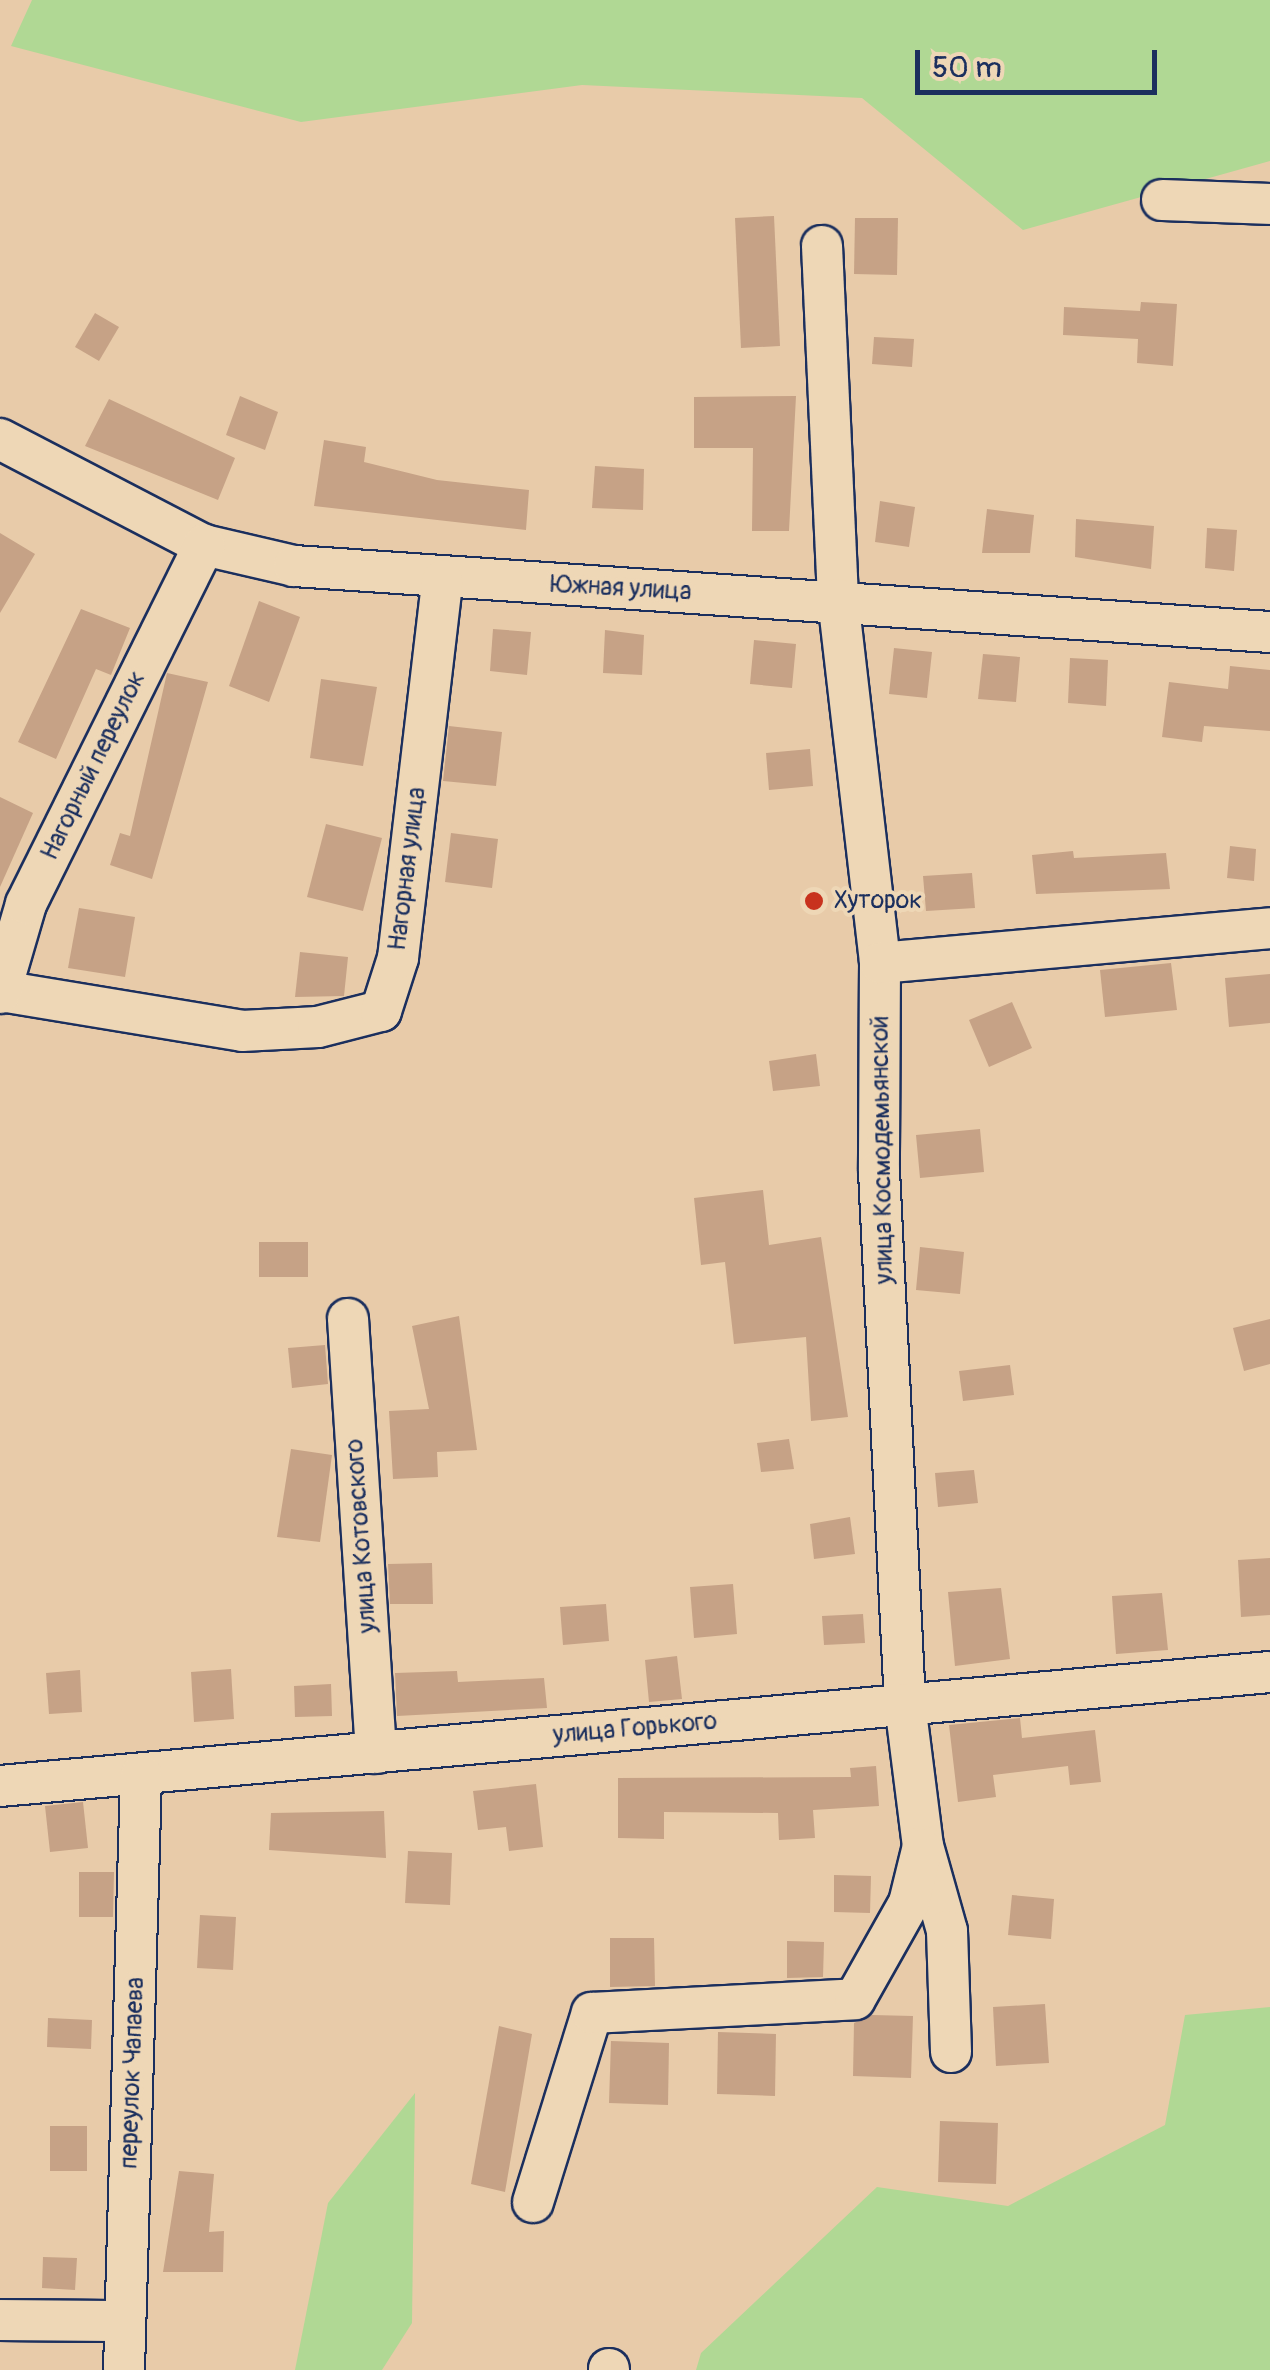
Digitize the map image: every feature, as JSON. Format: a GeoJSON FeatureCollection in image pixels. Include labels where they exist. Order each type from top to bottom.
{"type":"FeatureCollection","features":[{"type":"Feature","properties":{"kind":"street"},"geometry":{"type":"LineString","coordinates":[[1162,200],[1270,204]]}},
{"type":"Feature","properties":{"kind":"street","name":"улица Космодемьянской"},"geometry":{"type":"LineString","coordinates":[[822,246],[838,599],[880,962],[880,1171],[905,1704],[922,1846],[947,1931],[951,2052]]}},
{"type":"Feature","properties":{"kind":"street","name":"Южная улица"},"geometry":{"type":"LineString","coordinates":[[0,439],[204,545],[442,582],[838,599],[1270,632]]}},
{"type":"Feature","properties":{"kind":"street","name":"Нагорный переулок"},"geometry":{"type":"LineString","coordinates":[[1,992],[26,904],[204,545]]}},
{"type":"Feature","properties":{"kind":"street","name":"Нагорная улица"},"geometry":{"type":"LineString","coordinates":[[1,992],[242,1031],[318,1028],[381,1011],[398,958],[442,582]]}},
{"type":"Feature","properties":{"kind":"street"},"geometry":{"type":"LineString","coordinates":[[880,962],[1270,928]]}},
{"type":"Feature","properties":{"kind":"street","name":"улица Котовского"},"geometry":{"type":"LineString","coordinates":[[348,1319],[376,1752]]}},
{"type":"Feature","properties":{"kind":"street","name":"улица Горького"},"geometry":{"type":"LineString","coordinates":[[0,1786],[1270,1672]]}},
{"type":"Feature","properties":{"kind":"street","name":"переулок Чапаева"},"geometry":{"type":"LineString","coordinates":[[124,2370],[122,2322],[142,1776]]}},
{"type":"Feature","properties":{"kind":"street"},"geometry":{"type":"LineString","coordinates":[[534,2202],[592,2014],[855,2000],[908,1902],[922,1846]]}},
{"type":"Feature","properties":{"kind":"street"},"geometry":{"type":"LineString","coordinates":[[0,2320],[122,2322]]}},
{"type":"Feature","properties":{"kind":"green space"},"geometry":{"type":"Polygon","coordinates":[[[32,0],[1270,0],[1270,161],[1023,230],[862,98],[582,85],[301,122],[11,46],[32,0]]]}},
{"type":"Feature","properties":{"kind":"green space"},"geometry":{"type":"Polygon","coordinates":[[[1270,2007],[1270,2370],[696,2370],[701,2353],[877,2187],[1008,2206],[1165,2125],[1185,2015],[1270,2007]]]}},
{"type":"Feature","properties":{"kind":"green space"},"geometry":{"type":"Polygon","coordinates":[[[415,2093],[412,2323],[382,2370],[295,2370],[328,2203],[415,2093]]]}},
{"type":"Feature","properties":{"kind":"building"},"geometry":{"type":"Polygon","coordinates":[[[774,216],[780,346],[741,348],[735,218],[774,216]]]}},
{"type":"Feature","properties":{"kind":"building"},"geometry":{"type":"Polygon","coordinates":[[[855,218],[898,218],[897,275],[854,274],[855,218]]]}},
{"type":"Feature","properties":{"kind":"building"},"geometry":{"type":"Polygon","coordinates":[[[1141,302],[1177,304],[1173,366],[1137,363],[1138,339],[1063,335],[1064,307],[1140,311],[1141,302]]]}},
{"type":"Feature","properties":{"kind":"building"},"geometry":{"type":"Polygon","coordinates":[[[95,313],[119,327],[99,361],[75,347],[95,313]]]}},
{"type":"Feature","properties":{"kind":"building"},"geometry":{"type":"Polygon","coordinates":[[[874,337],[914,339],[912,367],[872,364],[874,337]]]}},
{"type":"Feature","properties":{"kind":"building"},"geometry":{"type":"Polygon","coordinates":[[[240,396],[278,412],[265,450],[226,435],[240,396]]]}},
{"type":"Feature","properties":{"kind":"building"},"geometry":{"type":"Polygon","coordinates":[[[796,396],[789,531],[752,531],[753,448],[694,448],[694,397],[796,396]]]}},
{"type":"Feature","properties":{"kind":"building"},"geometry":{"type":"Polygon","coordinates":[[[109,399],[235,458],[218,500],[85,446],[109,399]]]}},
{"type":"Feature","properties":{"kind":"building"},"geometry":{"type":"Polygon","coordinates":[[[324,440],[366,447],[364,462],[437,480],[529,490],[526,530],[314,506],[324,440]]]}},
{"type":"Feature","properties":{"kind":"building"},"geometry":{"type":"Polygon","coordinates":[[[595,466],[644,469],[643,510],[592,508],[595,466]]]}},
{"type":"Feature","properties":{"kind":"building"},"geometry":{"type":"Polygon","coordinates":[[[880,501],[915,507],[909,547],[875,542],[880,501]]]}},
{"type":"Feature","properties":{"kind":"building"},"geometry":{"type":"Polygon","coordinates":[[[987,509],[1034,515],[1030,553],[982,553],[987,509]]]}},
{"type":"Feature","properties":{"kind":"building"},"geometry":{"type":"Polygon","coordinates":[[[1076,519],[1154,526],[1151,569],[1075,557],[1076,519]]]}},
{"type":"Feature","properties":{"kind":"building"},"geometry":{"type":"Polygon","coordinates":[[[1207,528],[1237,530],[1234,571],[1205,568],[1207,528]]]}},
{"type":"Feature","properties":{"kind":"building"},"geometry":{"type":"Polygon","coordinates":[[[0,533],[35,554],[0,613],[0,533]]]}},
{"type":"Feature","properties":{"kind":"building"},"geometry":{"type":"Polygon","coordinates":[[[259,601],[300,617],[269,702],[229,686],[259,601]]]}},
{"type":"Feature","properties":{"kind":"building"},"geometry":{"type":"Polygon","coordinates":[[[81,609],[130,628],[111,675],[96,669],[56,759],[18,742],[81,609]]]}},
{"type":"Feature","properties":{"kind":"building"},"geometry":{"type":"Polygon","coordinates":[[[493,629],[531,632],[527,675],[490,671],[493,629]]]}},
{"type":"Feature","properties":{"kind":"building"},"geometry":{"type":"Polygon","coordinates":[[[605,630],[644,635],[642,675],[603,673],[605,630]]]}},
{"type":"Feature","properties":{"kind":"building"},"geometry":{"type":"Polygon","coordinates":[[[754,640],[796,644],[792,688],[750,684],[754,640]]]}},
{"type":"Feature","properties":{"kind":"building"},"geometry":{"type":"Polygon","coordinates":[[[894,648],[932,652],[927,698],[889,694],[894,648]]]}},
{"type":"Feature","properties":{"kind":"building"},"geometry":{"type":"Polygon","coordinates":[[[983,654],[1020,657],[1016,702],[978,699],[983,654]]]}},
{"type":"Feature","properties":{"kind":"building"},"geometry":{"type":"Polygon","coordinates":[[[1070,658],[1108,660],[1106,706],[1068,703],[1070,658]]]}},
{"type":"Feature","properties":{"kind":"building"},"geometry":{"type":"Polygon","coordinates":[[[1230,666],[1270,670],[1270,731],[1204,726],[1202,742],[1162,737],[1169,682],[1228,689],[1230,666]]]}},
{"type":"Feature","properties":{"kind":"building"},"geometry":{"type":"Polygon","coordinates":[[[167,673],[208,682],[152,879],[110,865],[120,833],[130,836],[167,673]]]}},
{"type":"Feature","properties":{"kind":"building"},"geometry":{"type":"Polygon","coordinates":[[[321,679],[377,687],[363,766],[310,758],[321,679]]]}},
{"type":"Feature","properties":{"kind":"building"},"geometry":{"type":"Polygon","coordinates":[[[449,726],[502,732],[496,786],[443,781],[449,726]]]}},
{"type":"Feature","properties":{"kind":"building"},"geometry":{"type":"Polygon","coordinates":[[[810,749],[813,786],[769,790],[766,753],[810,749]]]}},
{"type":"Feature","properties":{"kind":"building"},"geometry":{"type":"Polygon","coordinates":[[[0,797],[33,813],[0,887],[0,797]]]}},
{"type":"Feature","properties":{"kind":"building"},"geometry":{"type":"Polygon","coordinates":[[[326,824],[382,838],[363,911],[307,897],[326,824]]]}},
{"type":"Feature","properties":{"kind":"building"},"geometry":{"type":"Polygon","coordinates":[[[451,833],[498,839],[492,888],[445,882],[451,833]]]}},
{"type":"Feature","properties":{"kind":"building"},"geometry":{"type":"Polygon","coordinates":[[[1230,846],[1256,849],[1254,881],[1227,878],[1230,846]]]}},
{"type":"Feature","properties":{"kind":"building"},"geometry":{"type":"Polygon","coordinates":[[[1073,851],[1074,858],[1166,853],[1170,889],[1036,894],[1032,855],[1073,851]]]}},
{"type":"Feature","properties":{"kind":"building"},"geometry":{"type":"Polygon","coordinates":[[[972,873],[975,908],[926,911],[923,876],[972,873]]]}},
{"type":"Feature","properties":{"kind":"building"},"geometry":{"type":"Polygon","coordinates":[[[79,908],[135,917],[125,977],[68,968],[79,908]]]}},
{"type":"Feature","properties":{"kind":"building"},"geometry":{"type":"Polygon","coordinates":[[[300,952],[348,957],[344,996],[295,997],[300,952]]]}},
{"type":"Feature","properties":{"kind":"building"},"geometry":{"type":"Polygon","coordinates":[[[1171,963],[1177,1010],[1105,1017],[1100,970],[1171,963]]]}},
{"type":"Feature","properties":{"kind":"building"},"geometry":{"type":"Polygon","coordinates":[[[1270,974],[1270,1023],[1229,1027],[1225,978],[1270,974]]]}},
{"type":"Feature","properties":{"kind":"building"},"geometry":{"type":"Polygon","coordinates":[[[1012,1002],[1032,1048],[989,1067],[969,1020],[1012,1002]]]}},
{"type":"Feature","properties":{"kind":"building"},"geometry":{"type":"Polygon","coordinates":[[[816,1054],[820,1086],[773,1091],[769,1061],[816,1054]]]}},
{"type":"Feature","properties":{"kind":"building"},"geometry":{"type":"Polygon","coordinates":[[[980,1129],[984,1172],[920,1178],[916,1135],[980,1129]]]}},
{"type":"Feature","properties":{"kind":"building"},"geometry":{"type":"Polygon","coordinates":[[[763,1190],[769,1245],[821,1237],[848,1417],[811,1421],[806,1337],[734,1344],[725,1262],[701,1265],[694,1198],[763,1190]]]}},
{"type":"Feature","properties":{"kind":"building"},"geometry":{"type":"Polygon","coordinates":[[[259,1242],[308,1242],[308,1277],[259,1277],[259,1242]]]}},
{"type":"Feature","properties":{"kind":"building"},"geometry":{"type":"Polygon","coordinates":[[[920,1247],[964,1252],[960,1294],[916,1290],[920,1247]]]}},
{"type":"Feature","properties":{"kind":"building"},"geometry":{"type":"Polygon","coordinates":[[[459,1316],[477,1450],[437,1452],[438,1477],[393,1479],[389,1411],[429,1409],[412,1326],[459,1316]]]}},
{"type":"Feature","properties":{"kind":"building"},"geometry":{"type":"Polygon","coordinates":[[[1270,1319],[1270,1364],[1244,1371],[1233,1328],[1270,1319]]]}},
{"type":"Feature","properties":{"kind":"building"},"geometry":{"type":"Polygon","coordinates":[[[325,1345],[328,1384],[292,1388],[288,1348],[325,1345]]]}},
{"type":"Feature","properties":{"kind":"building"},"geometry":{"type":"Polygon","coordinates":[[[1010,1365],[1014,1395],[963,1401],[959,1371],[1010,1365]]]}},
{"type":"Feature","properties":{"kind":"building"},"geometry":{"type":"Polygon","coordinates":[[[789,1439],[794,1469],[761,1472],[757,1443],[789,1439]]]}},
{"type":"Feature","properties":{"kind":"building"},"geometry":{"type":"Polygon","coordinates":[[[291,1449],[332,1455],[320,1542],[277,1537],[291,1449]]]}},
{"type":"Feature","properties":{"kind":"building"},"geometry":{"type":"Polygon","coordinates":[[[974,1470],[978,1503],[938,1507],[935,1473],[974,1470]]]}},
{"type":"Feature","properties":{"kind":"building"},"geometry":{"type":"Polygon","coordinates":[[[850,1517],[855,1554],[814,1559],[810,1524],[850,1517]]]}},
{"type":"Feature","properties":{"kind":"building"},"geometry":{"type":"Polygon","coordinates":[[[1270,1558],[1270,1615],[1241,1617],[1238,1560],[1270,1558]]]}},
{"type":"Feature","properties":{"kind":"building"},"geometry":{"type":"Polygon","coordinates":[[[432,1563],[433,1604],[390,1604],[388,1564],[432,1563]]]}},
{"type":"Feature","properties":{"kind":"building"},"geometry":{"type":"Polygon","coordinates":[[[733,1584],[737,1634],[694,1638],[690,1587],[733,1584]]]}},
{"type":"Feature","properties":{"kind":"building"},"geometry":{"type":"Polygon","coordinates":[[[1001,1588],[1010,1659],[955,1666],[948,1592],[1001,1588]]]}},
{"type":"Feature","properties":{"kind":"building"},"geometry":{"type":"Polygon","coordinates":[[[1162,1593],[1168,1650],[1116,1654],[1112,1596],[1162,1593]]]}},
{"type":"Feature","properties":{"kind":"building"},"geometry":{"type":"Polygon","coordinates":[[[606,1604],[609,1641],[563,1645],[560,1607],[606,1604]]]}},
{"type":"Feature","properties":{"kind":"building"},"geometry":{"type":"Polygon","coordinates":[[[863,1614],[865,1643],[824,1645],[822,1616],[863,1614]]]}},
{"type":"Feature","properties":{"kind":"building"},"geometry":{"type":"Polygon","coordinates":[[[677,1656],[682,1699],[649,1702],[645,1660],[677,1656]]]}},
{"type":"Feature","properties":{"kind":"building"},"geometry":{"type":"Polygon","coordinates":[[[231,1669],[234,1719],[194,1722],[191,1672],[231,1669]]]}},
{"type":"Feature","properties":{"kind":"building"},"geometry":{"type":"Polygon","coordinates":[[[80,1670],[82,1712],[49,1714],[46,1673],[80,1670]]]}},
{"type":"Feature","properties":{"kind":"building"},"geometry":{"type":"Polygon","coordinates":[[[457,1671],[458,1682],[544,1678],[547,1708],[397,1716],[395,1673],[457,1671]]]}},
{"type":"Feature","properties":{"kind":"building"},"geometry":{"type":"Polygon","coordinates":[[[331,1684],[332,1716],[295,1717],[294,1686],[331,1684]]]}},
{"type":"Feature","properties":{"kind":"building"},"geometry":{"type":"Polygon","coordinates":[[[1020,1718],[1022,1738],[1095,1730],[1101,1782],[1070,1785],[1068,1766],[993,1775],[996,1797],[958,1802],[949,1725],[1020,1718]]]}},
{"type":"Feature","properties":{"kind":"building"},"geometry":{"type":"Polygon","coordinates":[[[876,1766],[879,1806],[813,1810],[815,1838],[779,1840],[778,1813],[664,1812],[664,1839],[618,1838],[618,1778],[851,1777],[850,1768],[876,1766]]]}},
{"type":"Feature","properties":{"kind":"building"},"geometry":{"type":"Polygon","coordinates":[[[536,1784],[543,1847],[509,1851],[506,1827],[478,1830],[473,1791],[536,1784]]]}},
{"type":"Feature","properties":{"kind":"building"},"geometry":{"type":"Polygon","coordinates":[[[83,1802],[88,1848],[50,1852],[45,1806],[83,1802]]]}},
{"type":"Feature","properties":{"kind":"building"},"geometry":{"type":"Polygon","coordinates":[[[384,1811],[386,1858],[269,1850],[271,1813],[384,1811]]]}},
{"type":"Feature","properties":{"kind":"building"},"geometry":{"type":"Polygon","coordinates":[[[408,1851],[452,1853],[450,1905],[405,1903],[408,1851]]]}},
{"type":"Feature","properties":{"kind":"building"},"geometry":{"type":"Polygon","coordinates":[[[79,1872],[114,1872],[113,1917],[79,1917],[79,1872]]]}},
{"type":"Feature","properties":{"kind":"building"},"geometry":{"type":"Polygon","coordinates":[[[834,1875],[871,1876],[870,1913],[834,1912],[834,1875]]]}},
{"type":"Feature","properties":{"kind":"building"},"geometry":{"type":"Polygon","coordinates":[[[1012,1895],[1054,1899],[1051,1939],[1008,1935],[1012,1895]]]}},
{"type":"Feature","properties":{"kind":"building"},"geometry":{"type":"Polygon","coordinates":[[[200,1915],[236,1917],[233,1970],[197,1968],[200,1915]]]}},
{"type":"Feature","properties":{"kind":"building"},"geometry":{"type":"Polygon","coordinates":[[[610,1938],[654,1938],[655,1986],[610,1987],[610,1938]]]}},
{"type":"Feature","properties":{"kind":"building"},"geometry":{"type":"Polygon","coordinates":[[[787,1941],[824,1942],[823,1977],[787,1978],[787,1941]]]}},
{"type":"Feature","properties":{"kind":"building"},"geometry":{"type":"Polygon","coordinates":[[[1045,2004],[1049,2063],[996,2066],[993,2007],[1045,2004]]]}},
{"type":"Feature","properties":{"kind":"building"},"geometry":{"type":"Polygon","coordinates":[[[872,2015],[913,2016],[911,2078],[853,2076],[854,2023],[872,2015]]]}},
{"type":"Feature","properties":{"kind":"building"},"geometry":{"type":"Polygon","coordinates":[[[48,2018],[92,2020],[91,2049],[47,2047],[48,2018]]]}},
{"type":"Feature","properties":{"kind":"building"},"geometry":{"type":"Polygon","coordinates":[[[499,2026],[532,2034],[505,2192],[471,2184],[499,2026]]]}},
{"type":"Feature","properties":{"kind":"building"},"geometry":{"type":"Polygon","coordinates":[[[718,2032],[776,2034],[775,2096],[717,2094],[718,2032]]]}},
{"type":"Feature","properties":{"kind":"building"},"geometry":{"type":"Polygon","coordinates":[[[611,2041],[669,2043],[668,2105],[609,2103],[611,2041]]]}},
{"type":"Feature","properties":{"kind":"building"},"geometry":{"type":"Polygon","coordinates":[[[940,2121],[998,2123],[996,2184],[938,2182],[940,2121]]]}},
{"type":"Feature","properties":{"kind":"building"},"geometry":{"type":"Polygon","coordinates":[[[50,2126],[87,2126],[87,2171],[50,2171],[50,2126]]]}},
{"type":"Feature","properties":{"kind":"building"},"geometry":{"type":"Polygon","coordinates":[[[179,2171],[214,2174],[209,2232],[224,2231],[223,2272],[163,2272],[179,2171]]]}},
{"type":"Feature","properties":{"kind":"building"},"geometry":{"type":"Polygon","coordinates":[[[43,2257],[77,2258],[75,2290],[42,2288],[43,2257]]]}},
{"type":"Feature","properties":{"kind":"place","name":"Хуторок"},"geometry":{"type":"Point","coordinates":[814,901]}}]}
